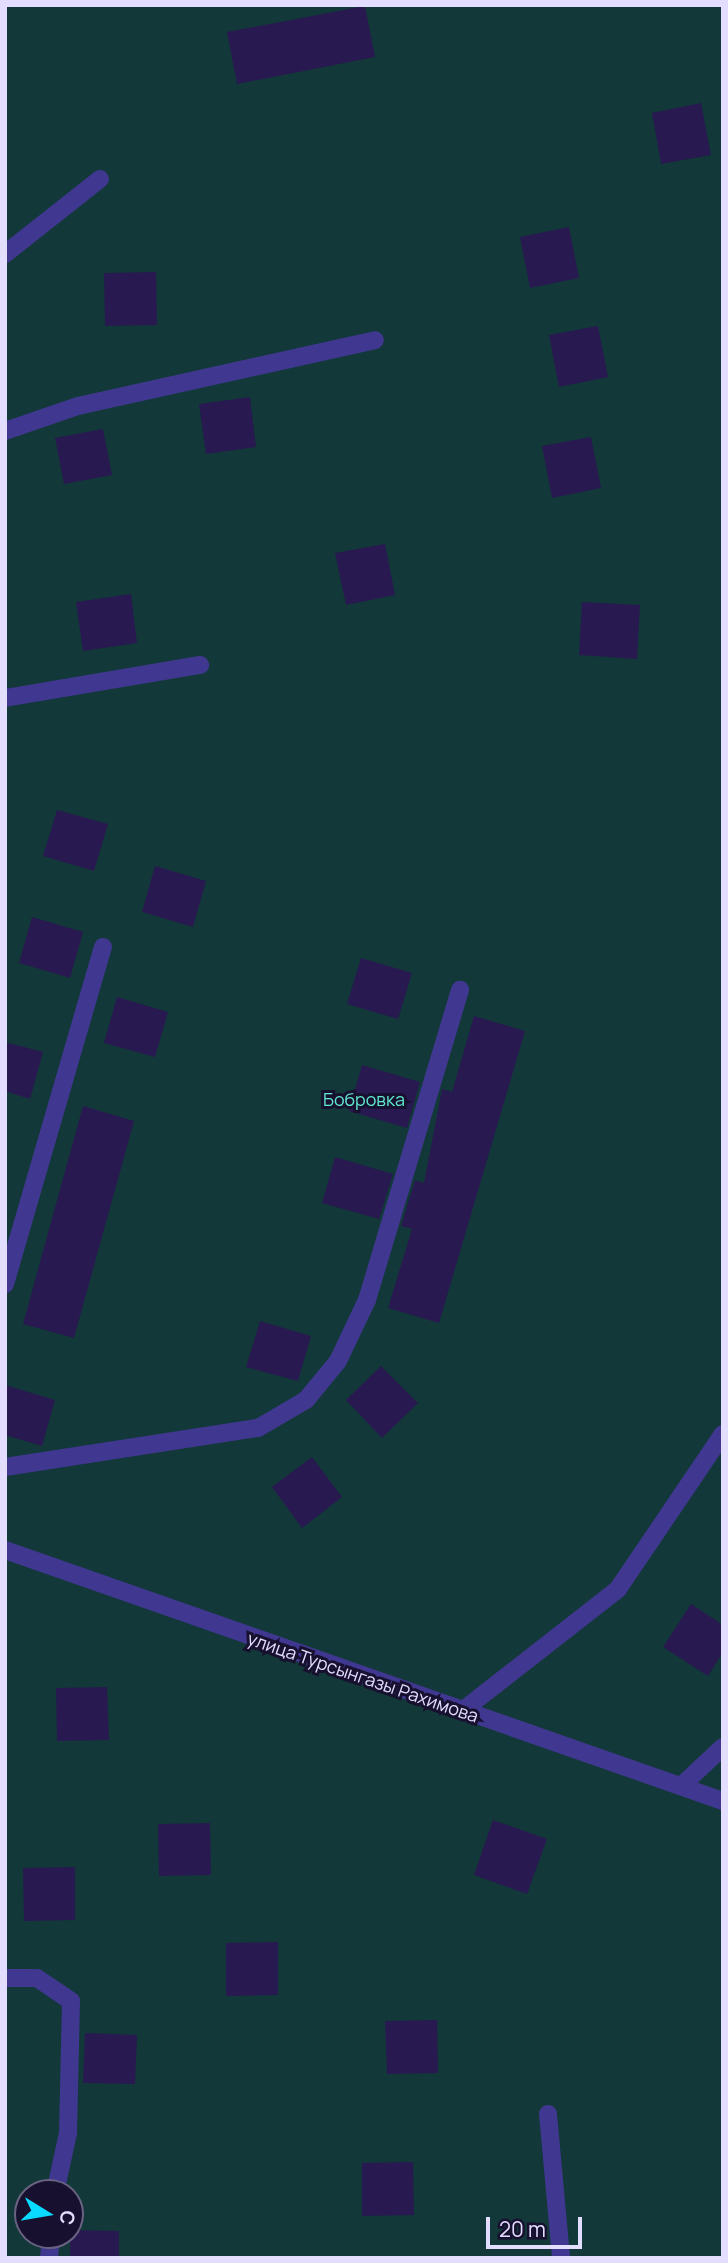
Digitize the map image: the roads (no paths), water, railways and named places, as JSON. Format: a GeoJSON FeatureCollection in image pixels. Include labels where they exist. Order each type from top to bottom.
{"type":"FeatureCollection","features":[{"type":"Feature","properties":{"kind":"street"},"geometry":{"type":"LineString","coordinates":[[5,254],[100,178]]}},
{"type":"Feature","properties":{"kind":"street"},"geometry":{"type":"LineString","coordinates":[[5,431],[78,406],[375,340]]}},
{"type":"Feature","properties":{"kind":"street"},"geometry":{"type":"LineString","coordinates":[[5,698],[200,664]]}},
{"type":"Feature","properties":{"kind":"street"},"geometry":{"type":"LineString","coordinates":[[5,1284],[103,947]]}},
{"type":"Feature","properties":{"kind":"street"},"geometry":{"type":"LineString","coordinates":[[5,1467],[258,1428],[306,1401],[338,1361],[367,1300],[460,990]]}},
{"type":"Feature","properties":{"kind":"street"},"geometry":{"type":"LineString","coordinates":[[463,1711],[618,1589],[723,1434]]}},
{"type":"Feature","properties":{"kind":"street","name":"улица Турсынгазы Рахимова"},"geometry":{"type":"LineString","coordinates":[[5,1550],[723,1801]]}},
{"type":"Feature","properties":{"kind":"street"},"geometry":{"type":"LineString","coordinates":[[681,1786],[723,1747]]}},
{"type":"Feature","properties":{"kind":"street"},"geometry":{"type":"LineString","coordinates":[[5,1978],[37,1978],[71,2001],[68,2133],[58,2179]]}},
{"type":"Feature","properties":{"kind":"street"},"geometry":{"type":"LineString","coordinates":[[548,2115],[562,2258]]}},
{"type":"Feature","properties":{"kind":"park label","name":"Бобровка"},"geometry":{"type":"Point","coordinates":[364,1099]}}]}
